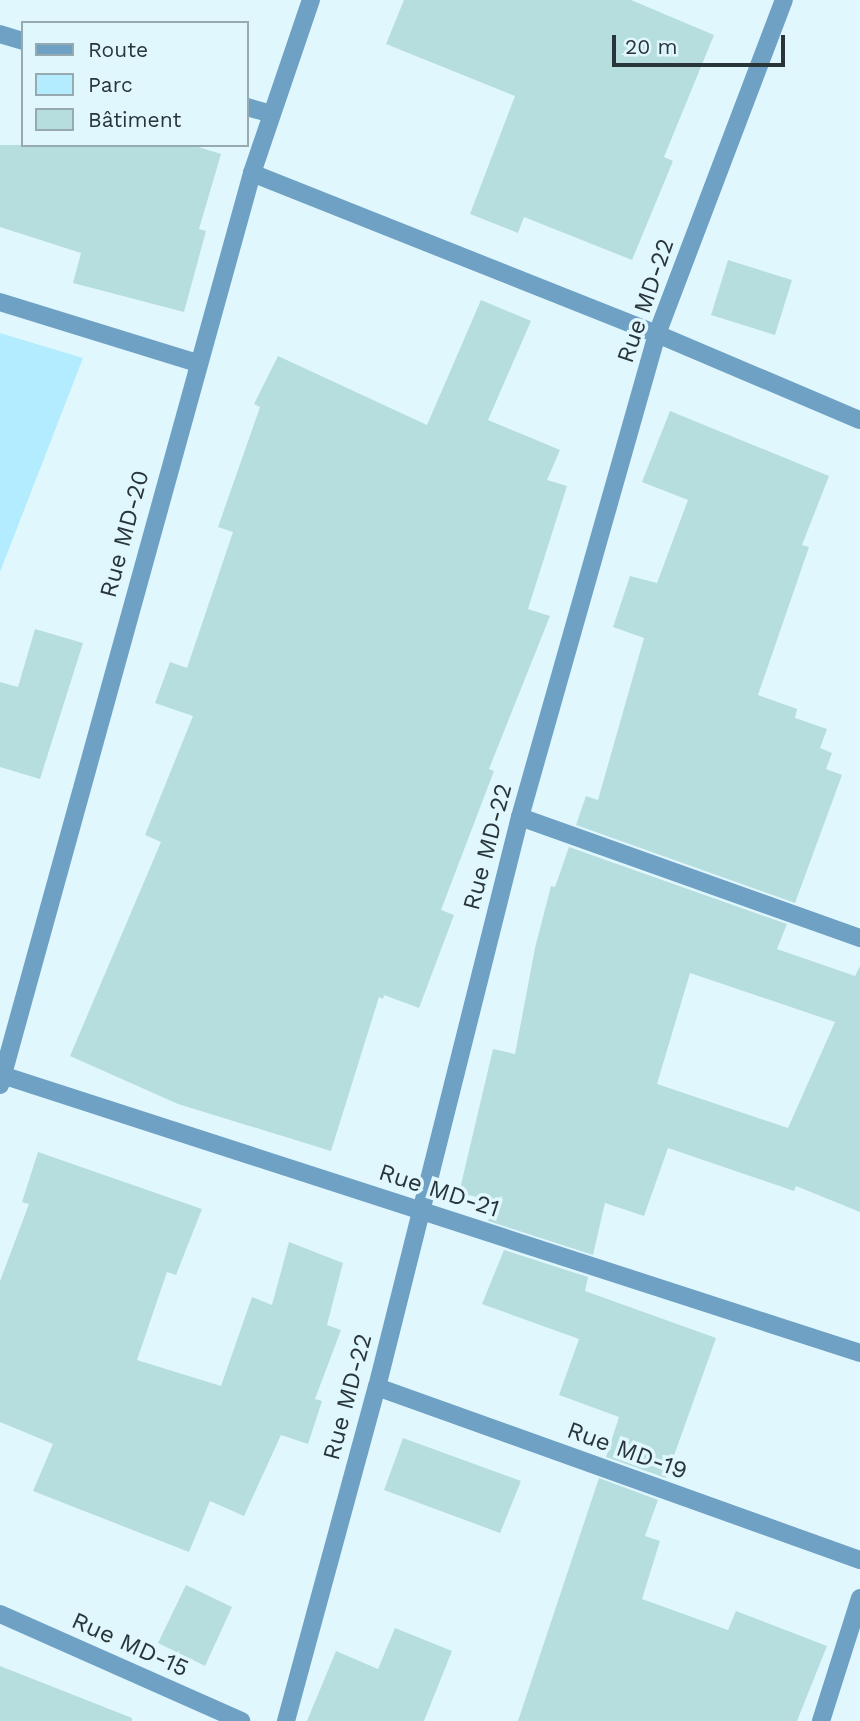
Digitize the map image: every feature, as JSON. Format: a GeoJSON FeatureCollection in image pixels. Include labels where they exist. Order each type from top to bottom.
{"type":"FeatureCollection","features":[{"type":"Feature","properties":{"kind":"street","name":"Rue MD-20"},"geometry":{"type":"LineString","coordinates":[[1,1080],[197,363],[252,173],[311,0]]}},
{"type":"Feature","properties":{"kind":"street","name":"Rue MD-22"},"geometry":{"type":"LineString","coordinates":[[286,1721],[377,1387],[520,817],[657,334],[784,0]]}},
{"type":"Feature","properties":{"kind":"street"},"geometry":{"type":"LineString","coordinates":[[0,34],[21,40]]}},
{"type":"Feature","properties":{"kind":"street"},"geometry":{"type":"LineString","coordinates":[[248,107],[271,114]]}},
{"type":"Feature","properties":{"kind":"street"},"geometry":{"type":"LineString","coordinates":[[252,173],[657,334],[860,420]]}},
{"type":"Feature","properties":{"kind":"street"},"geometry":{"type":"LineString","coordinates":[[0,302],[197,363]]}},
{"type":"Feature","properties":{"kind":"street"},"geometry":{"type":"LineString","coordinates":[[520,817],[860,938]]}},
{"type":"Feature","properties":{"kind":"street","name":"Rue MD-21"},"geometry":{"type":"LineString","coordinates":[[1,1080],[860,1353]]}},
{"type":"Feature","properties":{"kind":"street","name":"Rue MD-19"},"geometry":{"type":"LineString","coordinates":[[377,1387],[860,1560]]}},
{"type":"Feature","properties":{"kind":"street"},"geometry":{"type":"LineString","coordinates":[[821,1721],[860,1598]]}},
{"type":"Feature","properties":{"kind":"street","name":"Rue MD-15"},"geometry":{"type":"LineString","coordinates":[[0,1614],[241,1721]]}},
{"type":"Feature","properties":{"kind":"green space"},"geometry":{"type":"Polygon","coordinates":[[[0,333],[83,358],[0,572],[0,333]]]}},
{"type":"Feature","properties":{"kind":"building"},"geometry":{"type":"Polygon","coordinates":[[[404,0],[631,0],[714,35],[664,157],[673,161],[632,260],[524,217],[518,233],[470,214],[515,96],[386,44],[404,0]]]}},
{"type":"Feature","properties":{"kind":"building"},"geometry":{"type":"Polygon","coordinates":[[[0,145],[198,147],[221,154],[199,229],[206,231],[184,312],[73,283],[81,253],[0,227],[0,145]]]}},
{"type":"Feature","properties":{"kind":"building"},"geometry":{"type":"Polygon","coordinates":[[[728,260],[792,280],[775,335],[711,315],[728,260]]]}},
{"type":"Feature","properties":{"kind":"building"},"geometry":{"type":"Polygon","coordinates":[[[481,300],[531,321],[488,420],[560,450],[547,480],[567,486],[528,609],[550,616],[489,769],[494,771],[441,910],[454,915],[419,1008],[384,995],[383,999],[379,997],[331,1151],[178,1104],[70,1056],[161,842],[145,835],[193,716],[155,703],[170,662],[187,668],[233,532],[218,527],[260,407],[254,404],[278,356],[427,425],[481,300]]]}},
{"type":"Feature","properties":{"kind":"building"},"geometry":{"type":"Polygon","coordinates":[[[670,411],[829,476],[802,545],[809,547],[758,695],[797,709],[795,718],[827,729],[820,748],[832,753],[826,769],[842,775],[795,903],[576,825],[586,796],[598,800],[644,638],[613,627],[630,576],[657,583],[688,500],[642,482],[670,411]]]}},
{"type":"Feature","properties":{"kind":"building"},"geometry":{"type":"Polygon","coordinates":[[[35,629],[83,643],[40,779],[0,767],[0,682],[18,687],[35,629]]]}},
{"type":"Feature","properties":{"kind":"building"},"geometry":{"type":"Polygon","coordinates":[[[569,847],[787,924],[777,949],[855,976],[860,966],[860,1212],[796,1186],[794,1191],[668,1148],[644,1216],[605,1203],[593,1255],[488,1221],[495,1201],[459,1193],[493,1049],[515,1054],[535,948],[551,886],[555,887],[569,847]],[[690,973],[657,1084],[788,1128],[835,1022],[690,973]]]}},
{"type":"Feature","properties":{"kind":"building"},"geometry":{"type":"Polygon","coordinates":[[[38,1152],[202,1209],[176,1275],[167,1272],[137,1360],[221,1386],[252,1297],[272,1305],[289,1242],[343,1263],[327,1325],[341,1330],[315,1399],[322,1401],[308,1444],[281,1435],[244,1516],[210,1501],[189,1552],[33,1491],[53,1444],[0,1422],[0,1281],[29,1204],[22,1202],[38,1152]]]}},
{"type":"Feature","properties":{"kind":"building"},"geometry":{"type":"Polygon","coordinates":[[[504,1250],[588,1277],[585,1291],[716,1338],[666,1478],[606,1457],[619,1417],[559,1395],[579,1339],[482,1304],[504,1250]]]}},
{"type":"Feature","properties":{"kind":"building"},"geometry":{"type":"Polygon","coordinates":[[[403,1438],[521,1481],[500,1533],[384,1490],[403,1438]]]}},
{"type":"Feature","properties":{"kind":"building"},"geometry":{"type":"Polygon","coordinates":[[[599,1478],[658,1500],[645,1536],[660,1541],[642,1599],[728,1630],[736,1611],[827,1646],[797,1721],[518,1721],[599,1478]]]}},
{"type":"Feature","properties":{"kind":"building"},"geometry":{"type":"Polygon","coordinates":[[[186,1585],[232,1607],[205,1666],[158,1643],[186,1585]]]}},
{"type":"Feature","properties":{"kind":"building"},"geometry":{"type":"Polygon","coordinates":[[[395,1628],[452,1651],[424,1721],[307,1721],[336,1651],[378,1669],[395,1628]]]}},
{"type":"Feature","properties":{"kind":"building"},"geometry":{"type":"Polygon","coordinates":[[[0,1666],[132,1718],[132,1721],[0,1721],[0,1666]]]}}]}
